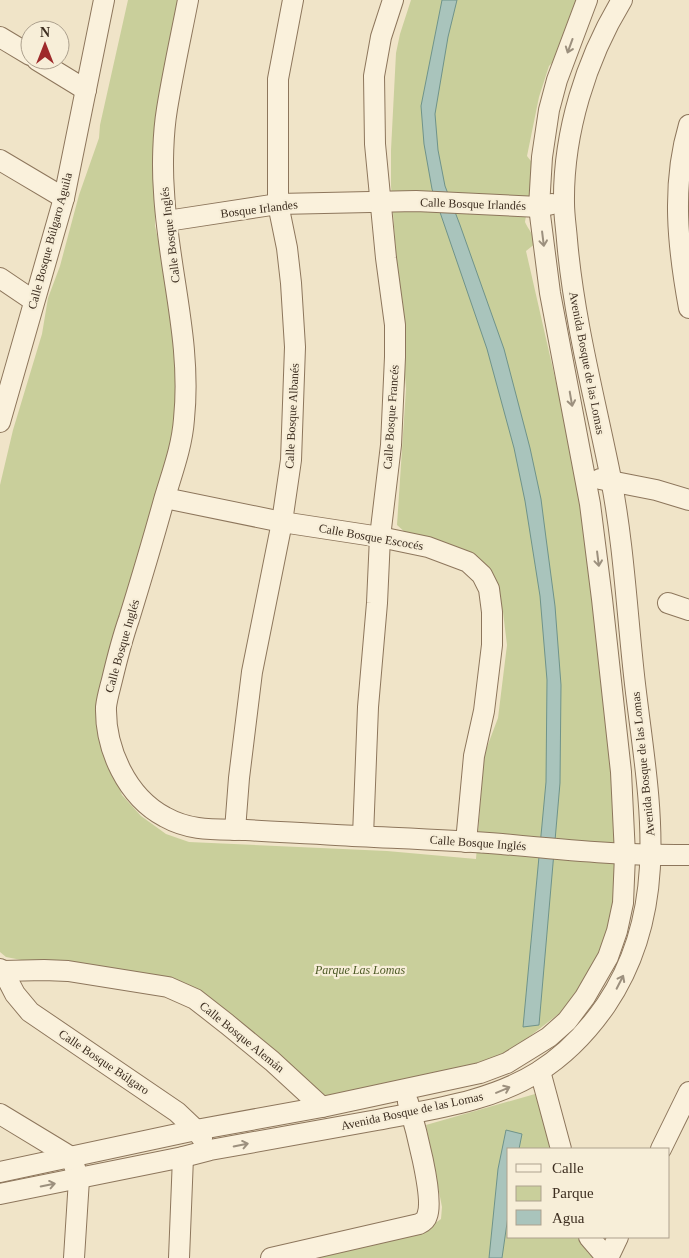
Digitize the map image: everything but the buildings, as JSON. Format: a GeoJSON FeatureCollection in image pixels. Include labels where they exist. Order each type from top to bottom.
{"type":"FeatureCollection","features":[{"type":"Feature","properties":{"kind":"street","name":"Calle Bosque Búlgaro Aguila"},"geometry":{"type":"LineString","coordinates":[[0,422],[64,198],[104,0]]}},
{"type":"Feature","properties":{"kind":"street","name":"Calle Bosque Inglés"},"geometry":{"type":"LineString","coordinates":[[188,0],[166,112],[164,190],[182,320],[186,389],[184,423],[175,466],[154,540],[120,645],[106,704],[108,732],[115,758],[127,782],[149,808],[168,819],[193,828],[215,831],[235,830],[466,842],[625,855],[689,855]]}},
{"type":"Feature","properties":{"kind":"street","name":"Calle Bosque Albanés"},"geometry":{"type":"LineString","coordinates":[[235,830],[252,672],[282,522],[291,460],[295,348],[287,248],[278,204],[278,80],[293,0]]}},
{"type":"Feature","properties":{"kind":"street","name":"Calle Bosque Francés"},"geometry":{"type":"LineString","coordinates":[[363,836],[368,707],[377,603],[380,537],[391,445],[395,357],[395,325],[386,258],[374,121],[374,76],[381,37],[393,0]]}},
{"type":"Feature","properties":{"kind":"street","name":"Avenida Bosque de las Lomas"},"geometry":{"type":"LineString","coordinates":[[0,1172],[196,1130],[322,1107],[480,1073],[507,1063],[549,1037],[567,1021],[585,998],[604,964],[617,931],[623,903],[625,855],[620,772],[590,504],[552,301],[539,207],[542,157],[549,110],[557,80],[587,0]]}},
{"type":"Feature","properties":{"kind":"street","name":"Avenida Bosque de las Lomas"},"geometry":{"type":"LineString","coordinates":[[0,1194],[184,1157],[210,1150],[453,1105],[501,1092],[540,1071],[574,1044],[594,1024],[614,994],[630,962],[643,924],[648,896],[651,856],[651,817],[622,552],[611,480],[576,314],[564,202],[568,152],[574,115],[598,44],[622,0]]}},
{"type":"Feature","properties":{"kind":"street"},"geometry":{"type":"LineString","coordinates":[[0,37],[20,49]]}},
{"type":"Feature","properties":{"kind":"street"},"geometry":{"type":"LineString","coordinates":[[54,70],[86,90]]}},
{"type":"Feature","properties":{"kind":"street"},"geometry":{"type":"LineString","coordinates":[[689,126],[683,145],[676,209],[682,269],[689,308]]}},
{"type":"Feature","properties":{"kind":"street"},"geometry":{"type":"LineString","coordinates":[[0,160],[64,198]]}},
{"type":"Feature","properties":{"kind":"street","name":"Calle Bosque Irlandés"},"geometry":{"type":"LineString","coordinates":[[381,202],[416,201],[539,207],[564,202]]}},
{"type":"Feature","properties":{"kind":"street","name":"Bosque Irlandes"},"geometry":{"type":"LineString","coordinates":[[167,221],[278,204],[381,202]]}},
{"type":"Feature","properties":{"kind":"street"},"geometry":{"type":"LineString","coordinates":[[0,278],[34,301]]}},
{"type":"Feature","properties":{"kind":"street"},"geometry":{"type":"LineString","coordinates":[[585,477],[611,480],[689,500]]}},
{"type":"Feature","properties":{"kind":"street","name":"Calle Bosque Escocés"},"geometry":{"type":"LineString","coordinates":[[165,498],[282,522],[380,537],[428,547],[468,562],[482,575],[489,589],[492,612],[492,645],[484,711],[474,756],[466,842]]}},
{"type":"Feature","properties":{"kind":"street"},"geometry":{"type":"LineString","coordinates":[[602,599],[626,600]]}},
{"type":"Feature","properties":{"kind":"street"},"geometry":{"type":"LineString","coordinates":[[668,603],[689,610]]}},
{"type":"Feature","properties":{"kind":"street","name":"Calle Bosque Alemán"},"geometry":{"type":"LineString","coordinates":[[1,970],[68,971],[168,987],[195,999],[272,1061],[322,1107]]}},
{"type":"Feature","properties":{"kind":"street","name":"Calle Bosque Búlgaro"},"geometry":{"type":"LineString","coordinates":[[1,970],[14,994],[30,1012],[177,1112],[196,1130],[210,1150]]}},
{"type":"Feature","properties":{"kind":"street"},"geometry":{"type":"LineString","coordinates":[[540,1071],[561,1148]]}},
{"type":"Feature","properties":{"kind":"street"},"geometry":{"type":"LineString","coordinates":[[274,1258],[419,1224],[424,1221],[428,1215],[429,1204],[419,1139],[404,1090]]}},
{"type":"Feature","properties":{"kind":"street"},"geometry":{"type":"LineString","coordinates":[[661,1148],[689,1092]]}},
{"type":"Feature","properties":{"kind":"street"},"geometry":{"type":"LineString","coordinates":[[0,1114],[70,1157],[78,1179],[74,1258]]}},
{"type":"Feature","properties":{"kind":"street"},"geometry":{"type":"LineString","coordinates":[[179,1258],[184,1157]]}},
{"type":"Feature","properties":{"kind":"street"},"geometry":{"type":"LineString","coordinates":[[590,1238],[607,1258],[617,1238]]}},
{"type":"Feature","properties":{"kind":"green space","name":"Parque Las Lomas"},"geometry":{"type":"Polygon","coordinates":[[[128,0],[184,0],[159,111],[155,208],[155,226],[171,296],[177,376],[173,434],[100,737],[122,795],[141,816],[166,834],[189,842],[387,851],[476,859],[484,755],[498,718],[507,645],[503,612],[496,586],[407,534],[397,525],[406,389],[391,186],[396,53],[411,0],[581,0],[557,58],[549,66],[539,97],[527,156],[534,165],[525,222],[536,243],[526,251],[579,483],[616,780],[620,882],[610,924],[600,954],[586,981],[561,1012],[507,1054],[469,1069],[339,1098],[325,1095],[310,1087],[200,995],[6,957],[0,952],[0,485],[13,430],[42,334],[48,298],[60,266],[79,195],[99,138],[100,125],[128,0]]]}},
{"type":"Feature","properties":{"kind":"green space"},"geometry":{"type":"Polygon","coordinates":[[[535,1094],[554,1148],[507,1148],[507,1238],[580,1238],[588,1253],[598,1258],[294,1258],[428,1228],[441,1219],[442,1207],[426,1125],[535,1094]]]}},
{"type":"Feature","properties":{"kind":"water"},"geometry":{"type":"Polygon","coordinates":[[[442,0],[457,0],[448,37],[435,114],[438,150],[445,186],[504,349],[530,448],[541,499],[555,606],[561,685],[560,783],[539,1025],[523,1027],[546,782],[547,680],[540,596],[525,501],[514,448],[487,349],[432,189],[424,144],[421,106],[442,0]]]}},
{"type":"Feature","properties":{"kind":"water"},"geometry":{"type":"Polygon","coordinates":[[[506,1130],[522,1134],[519,1148],[507,1148],[507,1223],[502,1258],[489,1258],[498,1169],[506,1130]]]}}]}
